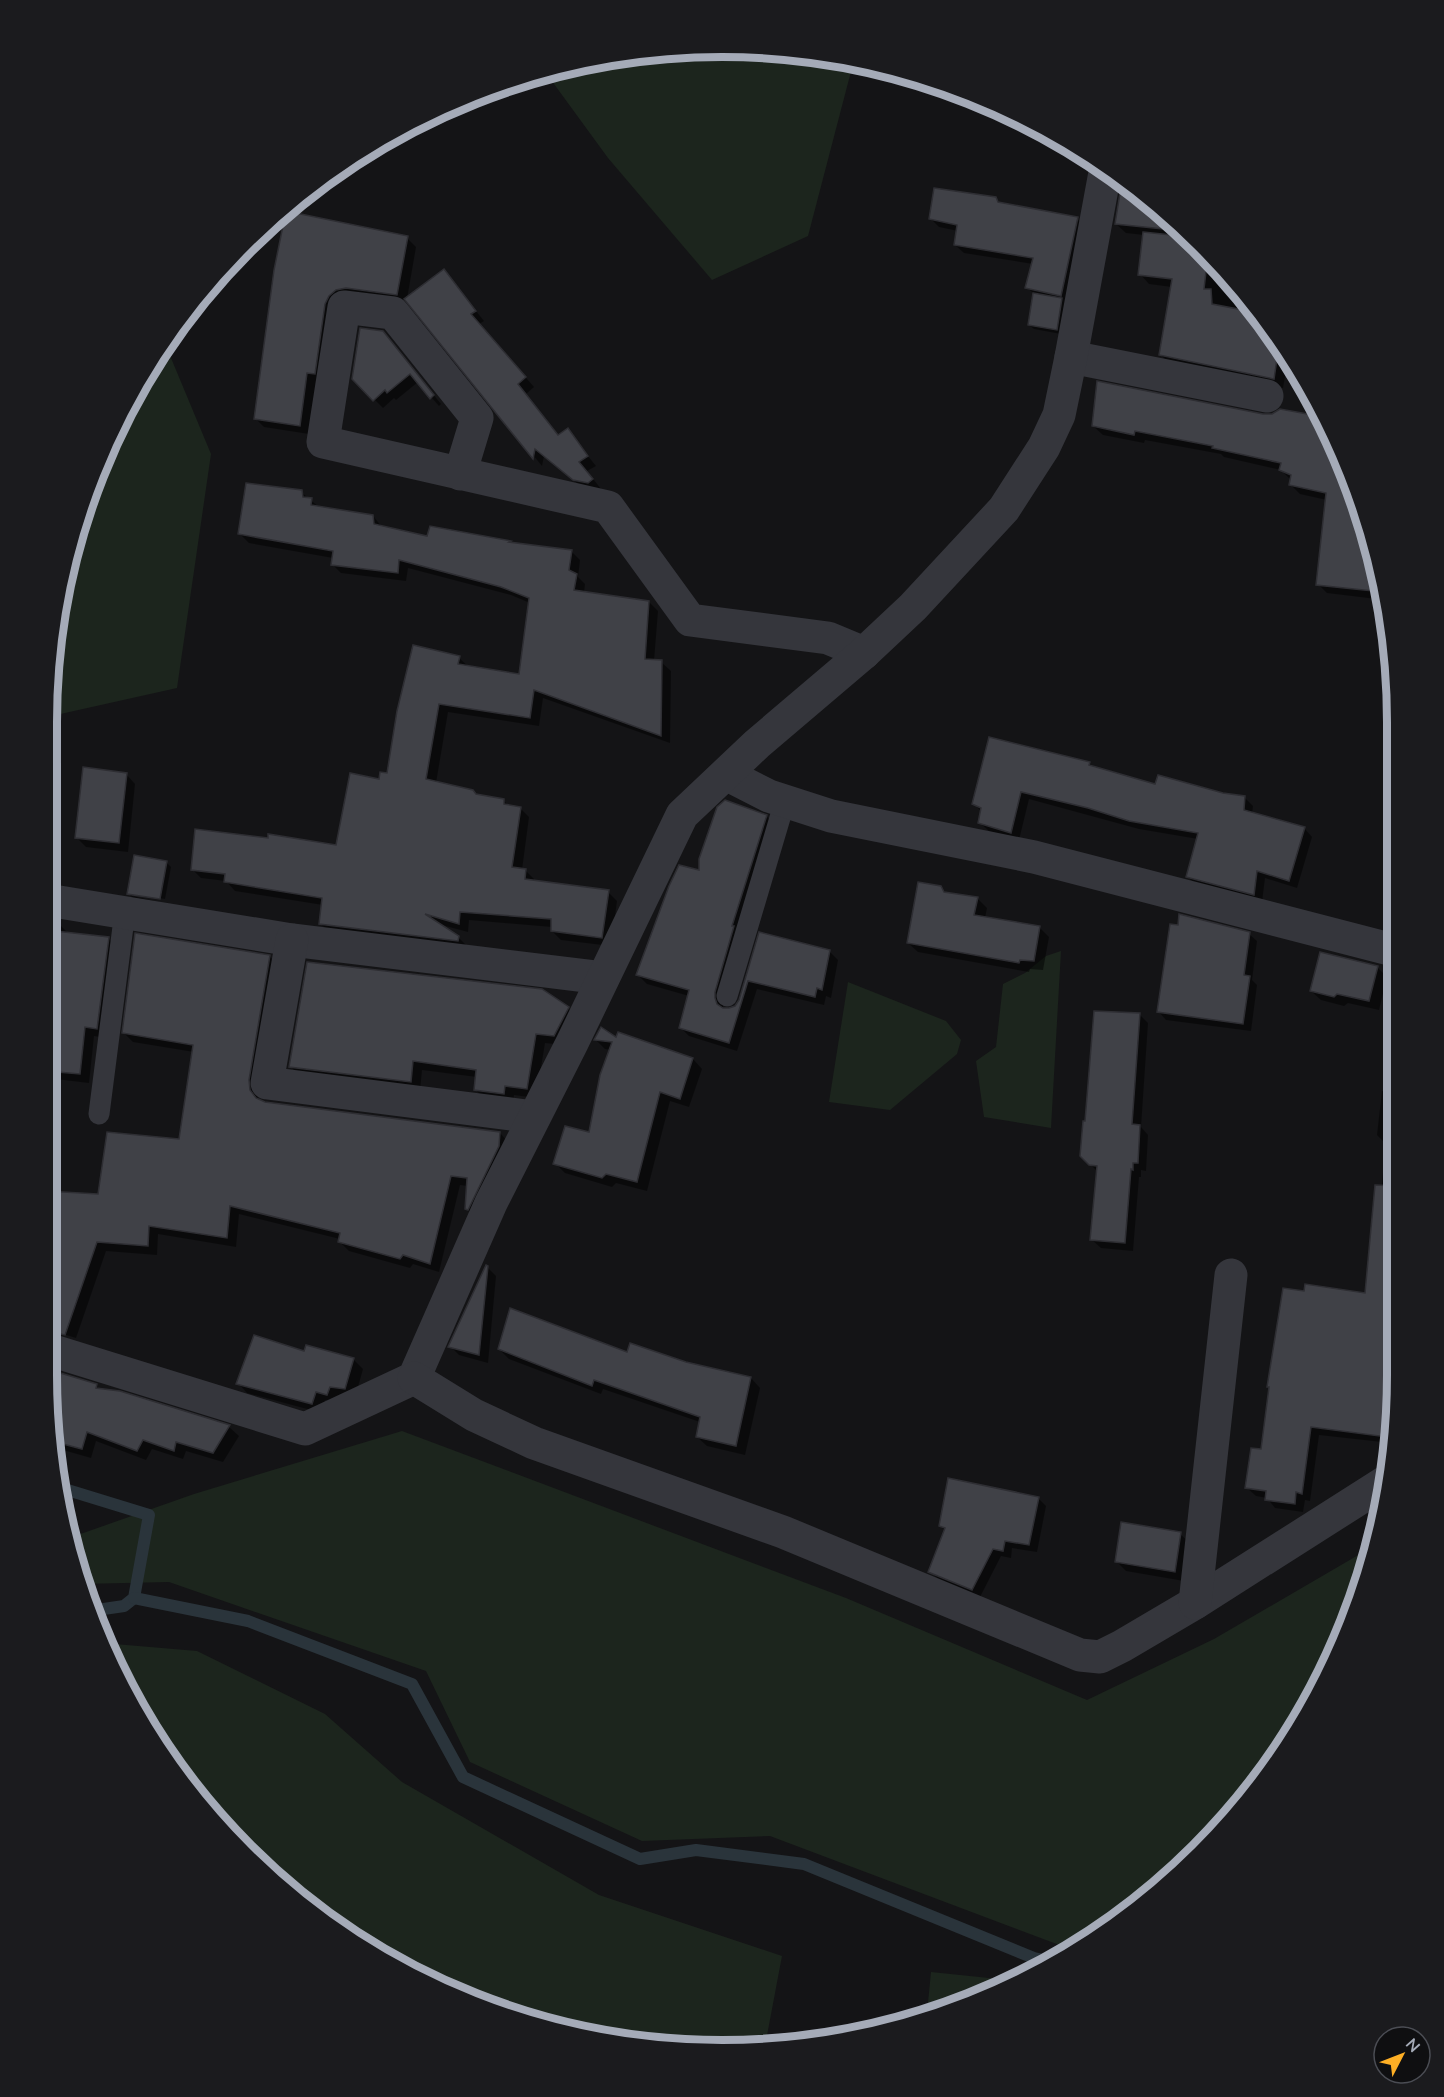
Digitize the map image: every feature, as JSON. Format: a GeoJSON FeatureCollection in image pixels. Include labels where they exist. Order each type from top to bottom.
{"type":"FeatureCollection","features":[{"type":"Feature","properties":{"kind":"street"},"geometry":{"type":"LineString","coordinates":[[57,1352],[305,1429],[414,1378],[492,1203],[682,815],[757,744],[864,653],[913,607],[1004,509],[1044,447],[1059,415],[1104,178]]}},
{"type":"Feature","properties":{"kind":"street"},"geometry":{"type":"LineString","coordinates":[[460,474],[477,418],[393,313],[344,307],[323,442],[460,474],[608,507],[690,620],[828,638],[864,653]]}},
{"type":"Feature","properties":{"kind":"street"},"geometry":{"type":"LineString","coordinates":[[1071,357],[1267,396]]}},
{"type":"Feature","properties":{"kind":"street"},"geometry":{"type":"LineString","coordinates":[[726,774],[768,796],[831,816],[1034,857],[1387,948]]}},
{"type":"Feature","properties":{"kind":"street"},"geometry":{"type":"LineString","coordinates":[[57,902],[292,940],[603,978]]}},
{"type":"Feature","properties":{"kind":"street"},"geometry":{"type":"LineString","coordinates":[[292,940],[267,1083],[534,1116]]}},
{"type":"Feature","properties":{"kind":"street"},"geometry":{"type":"LineString","coordinates":[[1195,1603],[1231,1275]]}},
{"type":"Feature","properties":{"kind":"street"},"geometry":{"type":"LineString","coordinates":[[414,1378],[474,1415],[534,1443],[783,1532],[1080,1655],[1100,1657],[1122,1646],[1195,1603],[1377,1487]]}},
{"type":"Feature","properties":{"kind":"lane"},"geometry":{"type":"LineString","coordinates":[[727,996],[785,801]]}},
{"type":"Feature","properties":{"kind":"lane"},"geometry":{"type":"LineString","coordinates":[[99,1113],[124,911]]}},
{"type":"Feature","properties":{"kind":"shaded area"},"geometry":{"type":"Polygon","coordinates":[[[679,58],[765,58],[851,70],[808,236],[712,280],[608,158],[551,80],[592,70],[679,58]]]}},
{"type":"Feature","properties":{"kind":"shaded area"},"geometry":{"type":"Polygon","coordinates":[[[169,353],[211,454],[177,688],[57,715],[58,679],[70,592],[92,508],[126,428],[146,389],[169,353]]]}},
{"type":"Feature","properties":{"kind":"shaded area"},"geometry":{"type":"Polygon","coordinates":[[[1061,951],[1051,1128],[984,1117],[976,1061],[996,1047],[1003,984],[1025,973],[1046,956],[1061,951]]]}},
{"type":"Feature","properties":{"kind":"shaded area"},"geometry":{"type":"Polygon","coordinates":[[[848,982],[946,1021],[961,1040],[957,1054],[890,1110],[829,1102],[848,982]]]}},
{"type":"Feature","properties":{"kind":"shaded area"},"geometry":{"type":"Polygon","coordinates":[[[402,1431],[846,1598],[1087,1700],[1214,1639],[1362,1553],[1352,1589],[1318,1669],[1298,1708],[1250,1780],[1192,1845],[1160,1875],[1127,1903],[1062,1946],[770,1836],[642,1841],[470,1762],[426,1671],[169,1582],[91,1584],[77,1535],[194,1494],[402,1431]]]}},
{"type":"Feature","properties":{"kind":"shaded area"},"geometry":{"type":"Polygon","coordinates":[[[115,1644],[197,1651],[325,1714],[402,1782],[599,1895],[782,1956],[765,2039],[679,2039],[592,2027],[508,2005],[428,1971],[389,1951],[317,1903],[252,1845],[194,1780],[169,1744],[146,1708],[115,1644]]]}},
{"type":"Feature","properties":{"kind":"shaded area"},"geometry":{"type":"Polygon","coordinates":[[[931,1972],[998,1979],[976,1989],[928,2007],[931,1972]]]}},
{"type":"Feature","properties":{"kind":"building"},"geometry":{"type":"Polygon","coordinates":[[[934,188],[996,197],[998,202],[1078,217],[1061,296],[1025,288],[1033,258],[954,245],[957,225],[929,219],[934,188]]]}},
{"type":"Feature","properties":{"kind":"building"},"geometry":{"type":"Polygon","coordinates":[[[1121,190],[1168,229],[1115,224],[1121,190]]]}},
{"type":"Feature","properties":{"kind":"building"},"geometry":{"type":"Polygon","coordinates":[[[295,213],[408,236],[397,295],[346,288],[336,290],[329,296],[325,304],[315,374],[307,373],[300,426],[254,419],[274,270],[284,222],[295,213]]]}},
{"type":"Feature","properties":{"kind":"building"},"geometry":{"type":"Polygon","coordinates":[[[1143,232],[1174,235],[1206,267],[1204,289],[1211,289],[1212,304],[1244,310],[1250,317],[1277,357],[1274,379],[1159,355],[1172,279],[1138,275],[1143,232]]]}},
{"type":"Feature","properties":{"kind":"building"},"geometry":{"type":"Polygon","coordinates":[[[444,269],[476,311],[471,314],[526,377],[518,384],[558,435],[568,428],[588,456],[579,462],[593,479],[588,483],[573,480],[535,449],[533,459],[404,299],[444,269]]]}},
{"type":"Feature","properties":{"kind":"building"},"geometry":{"type":"Polygon","coordinates":[[[1033,293],[1062,298],[1057,330],[1028,325],[1033,293]]]}},
{"type":"Feature","properties":{"kind":"building"},"geometry":{"type":"Polygon","coordinates":[[[360,328],[383,331],[434,395],[430,399],[410,374],[387,393],[385,390],[373,401],[352,379],[360,328]]]}},
{"type":"Feature","properties":{"kind":"building"},"geometry":{"type":"Polygon","coordinates":[[[1097,381],[1263,414],[1272,414],[1280,409],[1311,415],[1352,508],[1373,591],[1316,585],[1326,493],[1289,485],[1291,475],[1279,470],[1281,463],[1212,448],[1213,446],[1135,431],[1134,435],[1092,426],[1097,381]]]}},
{"type":"Feature","properties":{"kind":"building"},"geometry":{"type":"Polygon","coordinates":[[[246,483],[302,490],[303,497],[312,498],[311,505],[373,515],[374,524],[427,536],[430,526],[511,541],[509,542],[572,550],[569,570],[577,574],[574,590],[649,601],[645,659],[662,660],[661,736],[534,690],[530,718],[439,704],[426,779],[473,790],[476,794],[504,799],[504,804],[521,807],[512,867],[526,869],[525,879],[609,890],[602,938],[551,931],[551,919],[460,912],[459,924],[425,914],[459,936],[458,941],[319,924],[322,898],[224,882],[225,874],[191,870],[195,829],[268,838],[268,834],[336,845],[350,773],[379,779],[380,772],[387,773],[397,711],[413,645],[460,656],[458,664],[519,674],[529,598],[501,587],[399,560],[398,573],[331,565],[333,551],[238,534],[246,483]]]}},
{"type":"Feature","properties":{"kind":"building"},"geometry":{"type":"Polygon","coordinates":[[[989,737],[1090,762],[1089,765],[1155,784],[1158,775],[1223,793],[1245,796],[1244,810],[1305,827],[1289,881],[1257,871],[1254,895],[1186,877],[1198,833],[1129,821],[1088,808],[1021,792],[1011,833],[978,823],[981,808],[972,804],[989,737]]]}},
{"type":"Feature","properties":{"kind":"building"},"geometry":{"type":"Polygon","coordinates":[[[83,767],[127,773],[119,843],[75,838],[83,767]]]}},
{"type":"Feature","properties":{"kind":"building"},"geometry":{"type":"Polygon","coordinates":[[[725,800],[767,815],[732,926],[734,926],[715,992],[717,1004],[723,1008],[729,1008],[735,1006],[739,1000],[759,932],[830,950],[822,990],[817,988],[815,997],[748,981],[729,1043],[679,1028],[689,990],[636,975],[679,865],[699,870],[699,859],[717,807],[725,800]]]}},
{"type":"Feature","properties":{"kind":"building"},"geometry":{"type":"Polygon","coordinates":[[[134,855],[167,861],[160,899],[127,894],[134,855]]]}},
{"type":"Feature","properties":{"kind":"building"},"geometry":{"type":"Polygon","coordinates":[[[918,882],[941,886],[944,892],[978,897],[974,915],[1040,926],[1034,961],[1020,960],[1019,963],[907,943],[918,882]]]}},
{"type":"Feature","properties":{"kind":"building"},"geometry":{"type":"Polygon","coordinates":[[[1179,914],[1250,932],[1244,975],[1250,976],[1243,1024],[1157,1012],[1170,924],[1178,925],[1179,914]]]}},
{"type":"Feature","properties":{"kind":"building"},"geometry":{"type":"Polygon","coordinates":[[[57,931],[109,937],[97,1029],[85,1027],[80,1074],[57,1072],[57,931]]]}},
{"type":"Feature","properties":{"kind":"building"},"geometry":{"type":"Polygon","coordinates":[[[135,933],[270,955],[249,1080],[250,1090],[256,1098],[265,1102],[500,1132],[499,1146],[468,1210],[465,1209],[467,1178],[451,1176],[430,1264],[403,1255],[400,1259],[338,1242],[340,1233],[230,1206],[227,1238],[149,1226],[148,1246],[97,1242],[65,1335],[57,1333],[57,1192],[98,1194],[107,1132],[179,1139],[193,1045],[122,1033],[135,933]]]}},
{"type":"Feature","properties":{"kind":"building"},"geometry":{"type":"Polygon","coordinates":[[[1320,952],[1378,966],[1369,1001],[1337,994],[1334,997],[1310,991],[1320,952]]]}},
{"type":"Feature","properties":{"kind":"building"},"geometry":{"type":"Polygon","coordinates":[[[307,962],[542,989],[569,1007],[554,1036],[536,1034],[527,1089],[505,1086],[504,1094],[474,1090],[476,1070],[413,1061],[411,1082],[289,1067],[307,962]]]}},
{"type":"Feature","properties":{"kind":"building"},"geometry":{"type":"Polygon","coordinates":[[[1094,1011],[1140,1013],[1132,1124],[1140,1125],[1138,1163],[1133,1163],[1133,1170],[1131,1169],[1125,1243],[1090,1240],[1097,1166],[1089,1165],[1080,1156],[1094,1011]]]}},
{"type":"Feature","properties":{"kind":"building"},"geometry":{"type":"Polygon","coordinates":[[[601,1027],[616,1037],[618,1032],[693,1058],[680,1099],[660,1092],[637,1182],[606,1174],[602,1178],[553,1164],[565,1126],[589,1132],[600,1075],[612,1042],[594,1040],[601,1027]]]}},
{"type":"Feature","properties":{"kind":"building"},"geometry":{"type":"Polygon","coordinates":[[[1375,1185],[1387,1186],[1387,1375],[1384,1437],[1311,1427],[1302,1494],[1296,1492],[1295,1504],[1265,1500],[1266,1491],[1245,1488],[1251,1448],[1261,1449],[1269,1387],[1267,1387],[1283,1288],[1304,1291],[1305,1284],[1365,1293],[1375,1185]]]}},
{"type":"Feature","properties":{"kind":"building"},"geometry":{"type":"Polygon","coordinates":[[[486,1265],[488,1266],[479,1355],[448,1347],[486,1265]]]}},
{"type":"Feature","properties":{"kind":"building"},"geometry":{"type":"Polygon","coordinates":[[[510,1308],[627,1352],[630,1343],[686,1362],[751,1377],[736,1446],[696,1437],[700,1417],[594,1380],[592,1386],[498,1349],[510,1308]]]}},
{"type":"Feature","properties":{"kind":"building"},"geometry":{"type":"Polygon","coordinates":[[[254,1335],[304,1351],[306,1345],[354,1358],[345,1389],[330,1387],[327,1395],[316,1392],[312,1404],[236,1384],[254,1335]]]}},
{"type":"Feature","properties":{"kind":"building"},"geometry":{"type":"Polygon","coordinates":[[[57,1372],[97,1384],[96,1388],[120,1391],[230,1425],[213,1453],[176,1442],[174,1451],[143,1440],[137,1451],[87,1432],[82,1449],[61,1444],[57,1372]]]}},
{"type":"Feature","properties":{"kind":"building"},"geometry":{"type":"Polygon","coordinates":[[[948,1478],[1039,1497],[1029,1545],[1005,1541],[1003,1551],[993,1549],[972,1590],[928,1572],[945,1528],[939,1526],[948,1478]]]}},
{"type":"Feature","properties":{"kind":"building"},"geometry":{"type":"Polygon","coordinates":[[[1121,1522],[1181,1532],[1175,1572],[1115,1562],[1121,1522]]]}},
{"type":"Feature","properties":{"kind":"waterway"},"geometry":{"type":"LineString","coordinates":[[68,1490],[149,1515],[134,1598],[124,1606],[100,1610]]}},
{"type":"Feature","properties":{"kind":"waterway"},"geometry":{"type":"LineString","coordinates":[[134,1598],[248,1621],[412,1684],[463,1777],[640,1859],[696,1850],[804,1864],[1039,1959]]}}]}
